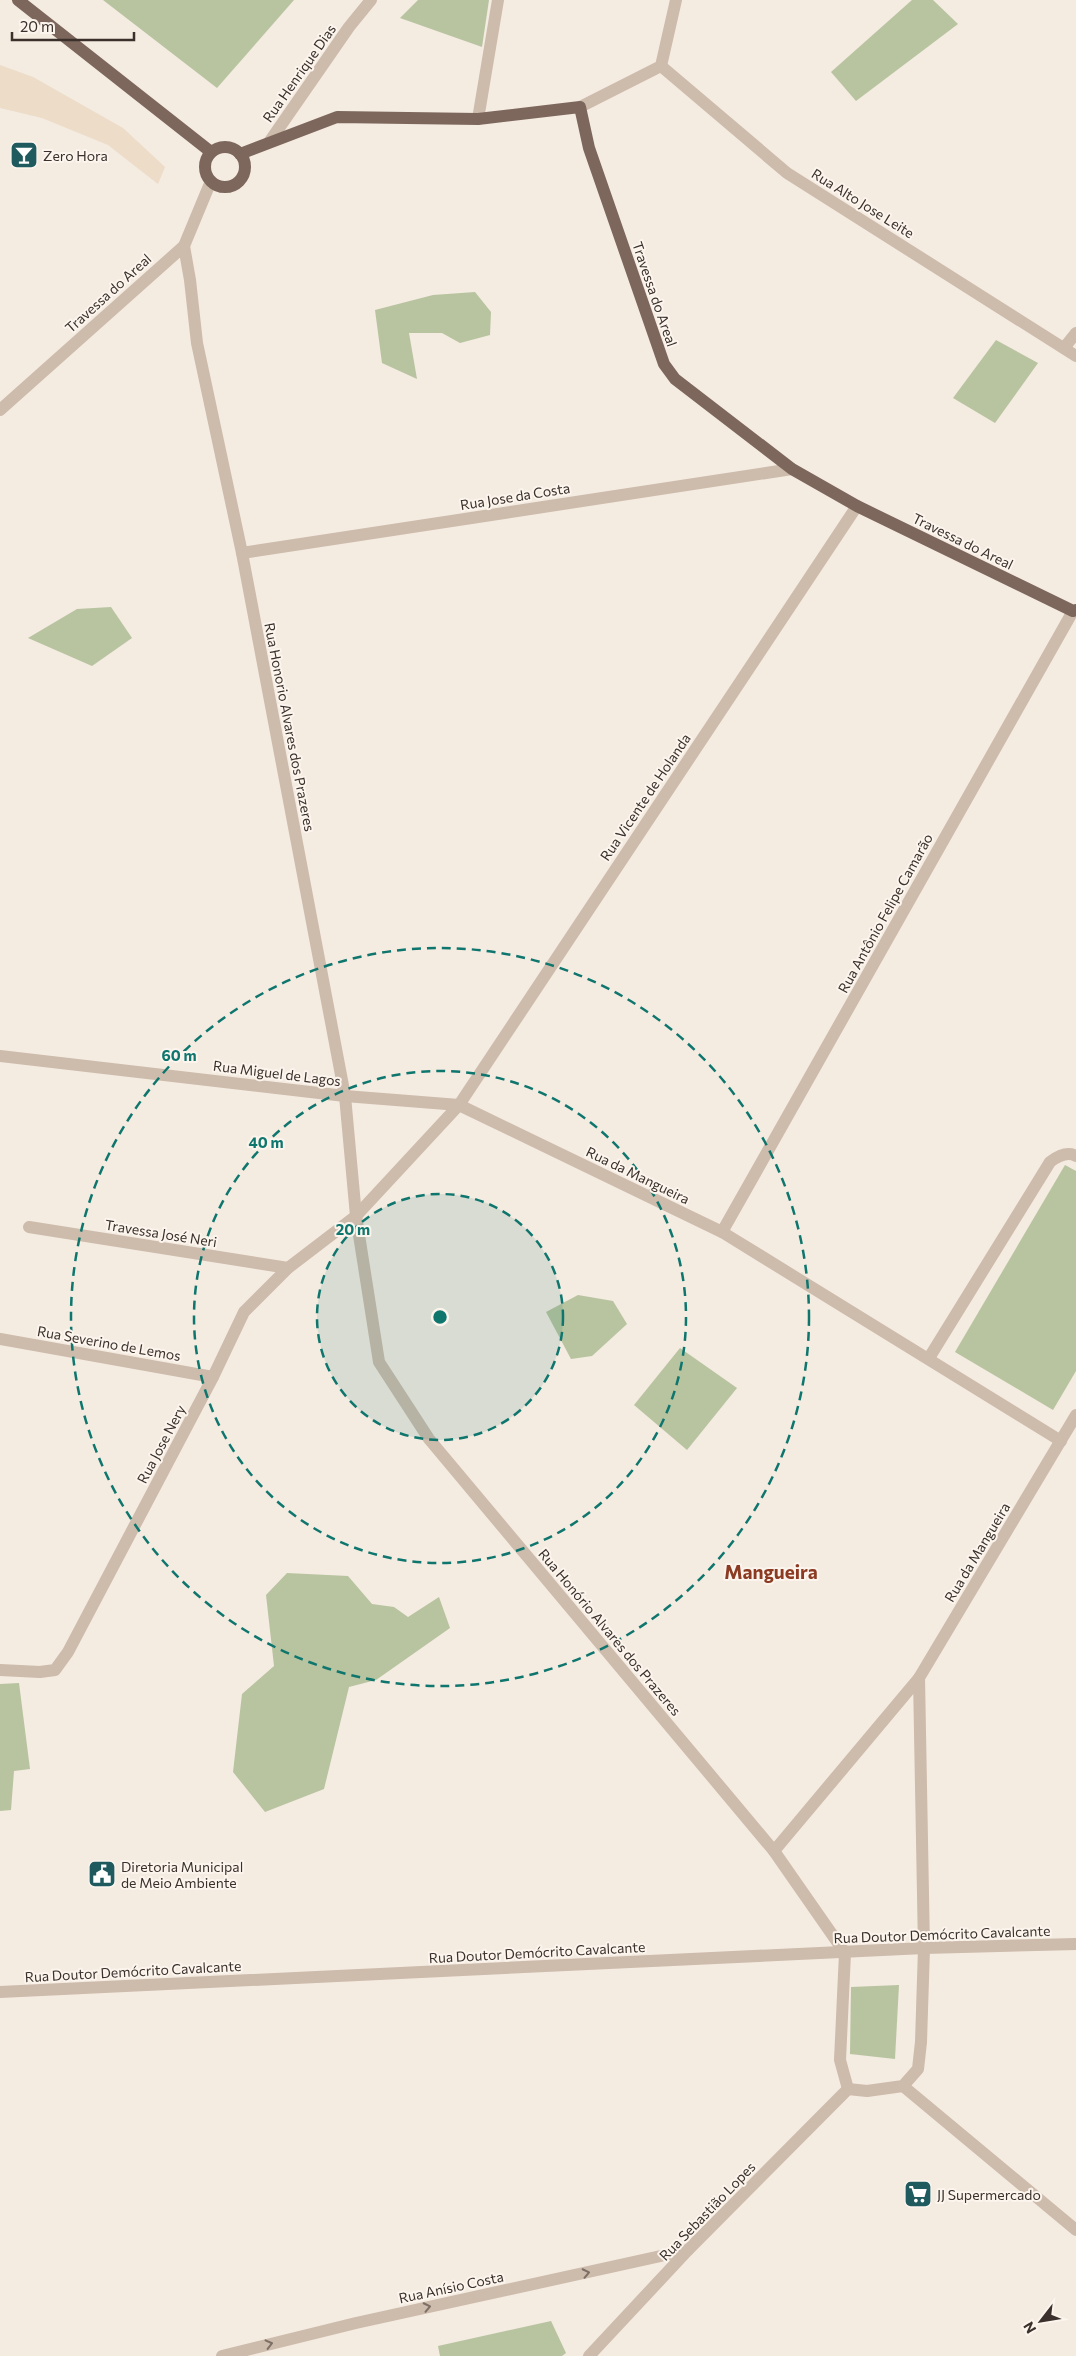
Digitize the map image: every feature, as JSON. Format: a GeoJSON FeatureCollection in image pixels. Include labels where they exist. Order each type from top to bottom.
{"type":"FeatureCollection","features":[{"type":"Feature","properties":{"kind":"main road"},"geometry":{"type":"LineString","coordinates":[[18,0],[211,152]]}},
{"type":"Feature","properties":{"kind":"main road"},"geometry":{"type":"LineString","coordinates":[[240,154],[337,117],[478,119],[580,107]]}},
{"type":"Feature","properties":{"kind":"main road","name":"Travessa do Areal"},"geometry":{"type":"LineString","coordinates":[[580,107],[588,148],[664,364],[675,380],[792,469],[857,506],[1074,611]]}},
{"type":"Feature","properties":{"kind":"main road"},"geometry":{"type":"LineString","coordinates":[[223,147],[235,150],[240,154],[245,166],[241,178],[230,186],[223,187],[211,181],[207,176],[205,164],[211,152],[223,147]]}},
{"type":"Feature","properties":{"kind":"street","name":"Rua Henrique Dias"},"geometry":{"type":"LineString","coordinates":[[270,141],[349,27],[371,0]]}},
{"type":"Feature","properties":{"kind":"street"},"geometry":{"type":"LineString","coordinates":[[478,119],[498,0]]}},
{"type":"Feature","properties":{"kind":"street"},"geometry":{"type":"LineString","coordinates":[[580,107],[661,66],[676,0]]}},
{"type":"Feature","properties":{"kind":"street","name":"Rua Alto Jose Leite"},"geometry":{"type":"LineString","coordinates":[[661,66],[787,173],[1076,356]]}},
{"type":"Feature","properties":{"kind":"street","name":"Travessa do Areal"},"geometry":{"type":"LineString","coordinates":[[0,410],[184,246],[211,181]]}},
{"type":"Feature","properties":{"kind":"street","name":"Rua Honorio Alvares dos Prazeres"},"geometry":{"type":"LineString","coordinates":[[184,246],[197,343],[242,553],[345,1096],[356,1216]]}},
{"type":"Feature","properties":{"kind":"street"},"geometry":{"type":"LineString","coordinates":[[1064,348],[1076,333]]}},
{"type":"Feature","properties":{"kind":"street","name":"Rua Jose da Costa"},"geometry":{"type":"LineString","coordinates":[[242,553],[792,469]]}},
{"type":"Feature","properties":{"kind":"street","name":"Rua Vicente de Holanda"},"geometry":{"type":"LineString","coordinates":[[459,1104],[857,506]]}},
{"type":"Feature","properties":{"kind":"street","name":"Rua Antônio Felipe Camarão"},"geometry":{"type":"LineString","coordinates":[[722,1232],[1074,611]]}},
{"type":"Feature","properties":{"kind":"street","name":"Rua Miguel de Lagos"},"geometry":{"type":"LineString","coordinates":[[1,1055],[345,1096],[459,1104]]}},
{"type":"Feature","properties":{"kind":"street"},"geometry":{"type":"LineString","coordinates":[[356,1216],[459,1104]]}},
{"type":"Feature","properties":{"kind":"street","name":"Rua da Mangueira"},"geometry":{"type":"LineString","coordinates":[[459,1104],[722,1232],[1061,1441]]}},
{"type":"Feature","properties":{"kind":"street"},"geometry":{"type":"LineString","coordinates":[[929,1358],[1050,1162],[1058,1156],[1065,1154],[1076,1156]]}},
{"type":"Feature","properties":{"kind":"street","name":"Rua Jose Nery"},"geometry":{"type":"LineString","coordinates":[[0,1670],[40,1672],[55,1670],[68,1652],[213,1377],[244,1312],[288,1268],[356,1216]]}},
{"type":"Feature","properties":{"kind":"street","name":"Rua Honório Alvares dos Prazeres"},"geometry":{"type":"LineString","coordinates":[[356,1216],[379,1362],[428,1439],[774,1851],[845,1953]]}},
{"type":"Feature","properties":{"kind":"street","name":"Travessa José Neri"},"geometry":{"type":"LineString","coordinates":[[29,1227],[288,1268]]}},
{"type":"Feature","properties":{"kind":"street","name":"Rua Severino de Lemos"},"geometry":{"type":"LineString","coordinates":[[0,1339],[213,1377]]}},
{"type":"Feature","properties":{"kind":"street","name":"Rua da Mangueira"},"geometry":{"type":"LineString","coordinates":[[774,1851],[918,1678],[1076,1415]]}},
{"type":"Feature","properties":{"kind":"street"},"geometry":{"type":"LineString","coordinates":[[845,1953],[840,2060],[848,2089],[867,2091],[903,2086],[918,2069],[924,1948],[918,1678]]}},
{"type":"Feature","properties":{"kind":"street","name":"Rua Doutor Demócrito Cavalcante"},"geometry":{"type":"LineString","coordinates":[[0,1992],[924,1948],[1076,1944]]}},
{"type":"Feature","properties":{"kind":"street"},"geometry":{"type":"LineString","coordinates":[[903,2086],[1076,2230]]}},
{"type":"Feature","properties":{"kind":"street","name":"Rua Sebastião Lopes"},"geometry":{"type":"LineString","coordinates":[[589,2356],[688,2250],[848,2089]]}},
{"type":"Feature","properties":{"kind":"street","name":"Rua Anísio Costa"},"geometry":{"type":"LineString","coordinates":[[222,2356],[356,2323],[688,2250]]}},
{"type":"Feature","properties":{"kind":"green space"},"geometry":{"type":"Polygon","coordinates":[[[103,0],[294,0],[217,88],[103,0]]]}},
{"type":"Feature","properties":{"kind":"green space"},"geometry":{"type":"Polygon","coordinates":[[[418,0],[489,0],[482,47],[400,18],[418,0]]]}},
{"type":"Feature","properties":{"kind":"green space"},"geometry":{"type":"Polygon","coordinates":[[[912,0],[933,0],[958,24],[856,101],[831,72],[912,0]]]}},
{"type":"Feature","properties":{"kind":"green space"},"geometry":{"type":"Polygon","coordinates":[[[475,292],[491,312],[490,335],[460,343],[442,333],[409,333],[417,379],[382,363],[375,310],[433,295],[475,292]]]}},
{"type":"Feature","properties":{"kind":"green space"},"geometry":{"type":"Polygon","coordinates":[[[996,340],[1038,363],[995,423],[953,398],[996,340]]]}},
{"type":"Feature","properties":{"kind":"green space"},"geometry":{"type":"Polygon","coordinates":[[[111,607],[132,638],[92,666],[28,638],[77,609],[111,607]]]}},
{"type":"Feature","properties":{"kind":"green space"},"geometry":{"type":"Polygon","coordinates":[[[1065,1165],[1076,1171],[1076,1371],[1053,1410],[955,1352],[1065,1165]]]}},
{"type":"Feature","properties":{"kind":"green space"},"geometry":{"type":"Polygon","coordinates":[[[578,1295],[613,1301],[627,1324],[592,1356],[571,1359],[546,1312],[578,1295]]]}},
{"type":"Feature","properties":{"kind":"green space"},"geometry":{"type":"Polygon","coordinates":[[[680,1348],[737,1388],[687,1450],[634,1405],[680,1348]]]}},
{"type":"Feature","properties":{"kind":"green space"},"geometry":{"type":"Polygon","coordinates":[[[287,1573],[348,1576],[372,1604],[394,1607],[408,1617],[439,1597],[450,1628],[376,1680],[349,1687],[324,1789],[265,1812],[233,1772],[242,1694],[274,1666],[266,1595],[287,1573]]]}},
{"type":"Feature","properties":{"kind":"green space"},"geometry":{"type":"Polygon","coordinates":[[[19,1683],[30,1769],[14,1771],[11,1810],[0,1811],[0,1684],[19,1683]]]}},
{"type":"Feature","properties":{"kind":"green space"},"geometry":{"type":"Polygon","coordinates":[[[899,1985],[895,2059],[850,2054],[851,1987],[899,1985]]]}},
{"type":"Feature","properties":{"kind":"green space"},"geometry":{"type":"Polygon","coordinates":[[[551,2321],[566,2353],[562,2356],[440,2356],[438,2346],[551,2321]]]}},
{"type":"Feature","properties":{"kind":"shaded area"},"geometry":{"type":"Polygon","coordinates":[[[0,65],[33,77],[123,128],[165,167],[158,184],[108,145],[42,118],[0,108],[0,65]]]}},
{"type":"Feature","properties":{"kind":"place","name":"Zero Hora"},"geometry":{"type":"Point","coordinates":[24,155]}},
{"type":"Feature","properties":{"kind":"place","name":"Diretoria Municipal de Meio Ambiente"},"geometry":{"type":"Point","coordinates":[102,1874]}},
{"type":"Feature","properties":{"kind":"place","name":"JJ Supermercado"},"geometry":{"type":"Point","coordinates":[918,2194]}},
{"type":"Feature","properties":{"kind":"district","name":"Mangueira"},"geometry":{"type":"Point","coordinates":[771,1571]}}]}
